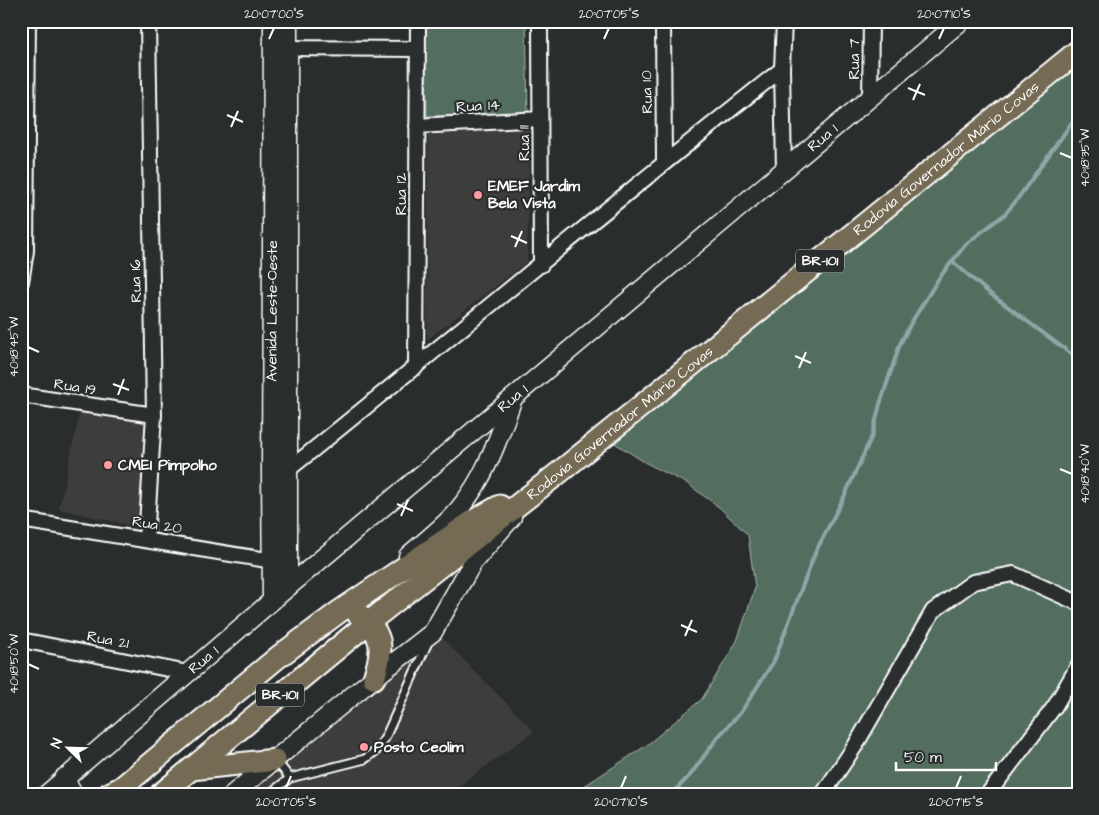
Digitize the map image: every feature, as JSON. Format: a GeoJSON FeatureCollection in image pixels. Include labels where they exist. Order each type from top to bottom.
{"type":"FeatureCollection","features":[{"type":"Feature","properties":{"kind":"main road","name":"Rodovia Governador Mário Covas"},"geometry":{"type":"LineString","coordinates":[[161,794],[369,622],[561,471],[1078,51]]}},
{"type":"Feature","properties":{"kind":"main road"},"geometry":{"type":"LineString","coordinates":[[109,794],[121,788],[277,658],[340,611],[470,523],[561,471]]}},
{"type":"Feature","properties":{"kind":"main road"},"geometry":{"type":"LineString","coordinates":[[340,611],[356,612],[369,622],[380,639],[380,659],[374,678]]}},
{"type":"Feature","properties":{"kind":"main road"},"geometry":{"type":"LineString","coordinates":[[192,769],[275,760]]}},
{"type":"Feature","properties":{"kind":"street"},"geometry":{"type":"LineString","coordinates":[[21,282],[28,21]]}},
{"type":"Feature","properties":{"kind":"street","name":"Rua 16"},"geometry":{"type":"LineString","coordinates":[[146,540],[154,415],[148,21]]}},
{"type":"Feature","properties":{"kind":"street","name":"Avenida Leste-Oeste"},"geometry":{"type":"LineString","coordinates":[[273,21],[281,48]]}},
{"type":"Feature","properties":{"kind":"street","name":"Avenida Leste-Oeste"},"geometry":{"type":"LineString","coordinates":[[272,600],[279,562],[281,48],[288,21]]}},
{"type":"Feature","properties":{"kind":"street","name":"Rua 12"},"geometry":{"type":"LineString","coordinates":[[416,367],[418,21]]}},
{"type":"Feature","properties":{"kind":"street","name":"Rua 11"},"geometry":{"type":"LineString","coordinates":[[540,21],[541,265]]}},
{"type":"Feature","properties":{"kind":"street","name":"Rua 10"},"geometry":{"type":"LineString","coordinates":[[663,21],[664,162]]}},
{"type":"Feature","properties":{"kind":"street"},"geometry":{"type":"LineString","coordinates":[[784,21],[782,69],[784,170]]}},
{"type":"Feature","properties":{"kind":"street","name":"Rua 7"},"geometry":{"type":"LineString","coordinates":[[870,98],[871,21]]}},
{"type":"Feature","properties":{"kind":"street","name":"Rua 1"},"geometry":{"type":"LineString","coordinates":[[47,794],[288,586],[961,21]]}},
{"type":"Feature","properties":{"kind":"street"},"geometry":{"type":"LineString","coordinates":[[281,48],[418,49]]}},
{"type":"Feature","properties":{"kind":"street"},"geometry":{"type":"LineString","coordinates":[[279,471],[416,367],[664,162],[782,69]]}},
{"type":"Feature","properties":{"kind":"street","name":"Rua 14"},"geometry":{"type":"LineString","coordinates":[[417,126],[540,119]]}},
{"type":"Feature","properties":{"kind":"street","name":"Rua 19"},"geometry":{"type":"LineString","coordinates":[[21,395],[154,415]]}},
{"type":"Feature","properties":{"kind":"street"},"geometry":{"type":"LineString","coordinates":[[376,586],[459,510],[476,486],[494,451],[513,397]]}},
{"type":"Feature","properties":{"kind":"street"},"geometry":{"type":"LineString","coordinates":[[233,794],[433,632],[473,562],[532,494]]}},
{"type":"Feature","properties":{"kind":"street","name":"Rua 20"},"geometry":{"type":"LineString","coordinates":[[21,520],[279,562]]}},
{"type":"Feature","properties":{"kind":"street","name":"Avenida Leste-Oeste"},"geometry":{"type":"LineString","coordinates":[[279,562],[288,586]]}},
{"type":"Feature","properties":{"kind":"street"},"geometry":{"type":"LineString","coordinates":[[823,794],[855,746],[933,611],[941,605],[973,582],[1013,574],[1078,603]]}},
{"type":"Feature","properties":{"kind":"street","name":"Rua 21"},"geometry":{"type":"LineString","coordinates":[[21,640],[188,673]]}},
{"type":"Feature","properties":{"kind":"street"},"geometry":{"type":"LineString","coordinates":[[988,794],[1055,706],[1078,666]]}},
{"type":"Feature","properties":{"kind":"street"},"geometry":{"type":"LineString","coordinates":[[65,777],[74,794]]}},
{"type":"Feature","properties":{"kind":"lane"},"geometry":{"type":"LineString","coordinates":[[269,794],[290,778],[365,760],[376,752],[385,738],[433,632]]}},
{"type":"Feature","properties":{"kind":"lane"},"geometry":{"type":"LineString","coordinates":[[275,760],[290,778]]}},
{"type":"Feature","properties":{"kind":"shaded area","name":"EMEF Jardim Bela Vista"},"geometry":{"type":"Polygon","coordinates":[[[530,122],[527,262],[427,340],[428,127],[530,122]]]}},
{"type":"Feature","properties":{"kind":"shaded area","name":"CMEI Pimpolho"},"geometry":{"type":"Polygon","coordinates":[[[81,407],[150,420],[142,528],[59,509],[81,407]]]}},
{"type":"Feature","properties":{"kind":"shaded area"},"geometry":{"type":"Polygon","coordinates":[[[441,637],[534,731],[448,794],[249,794],[441,637]]]}},
{"type":"Feature","properties":{"kind":"green space"},"geometry":{"type":"Polygon","coordinates":[[[425,21],[526,21],[528,114],[427,116],[425,21]]]}},
{"type":"Feature","properties":{"kind":"green space"},"geometry":{"type":"Polygon","coordinates":[[[1078,56],[1078,794],[578,794],[575,792],[647,745],[702,699],[737,641],[755,588],[748,535],[720,508],[688,484],[646,463],[605,437],[1078,56]]]}},
{"type":"Feature","properties":{"kind":"waterway"},"geometry":{"type":"LineString","coordinates":[[672,794],[691,774],[718,737],[741,712],[774,661],[815,553],[844,497],[872,436],[880,404],[900,344],[911,323],[939,278],[966,244],[1005,214],[1078,114]]}},
{"type":"Feature","properties":{"kind":"waterway"},"geometry":{"type":"LineString","coordinates":[[952,261],[988,292],[1078,359]]}},
{"type":"Feature","properties":{"kind":"place","name":"EMEF Jardim Bela Vista"},"geometry":{"type":"Point","coordinates":[478,195]}},
{"type":"Feature","properties":{"kind":"place","name":"CMEI Pimpolho"},"geometry":{"type":"Point","coordinates":[108,465]}},
{"type":"Feature","properties":{"kind":"place","name":"Posto Ceolim"},"geometry":{"type":"Point","coordinates":[364,747]}}]}
